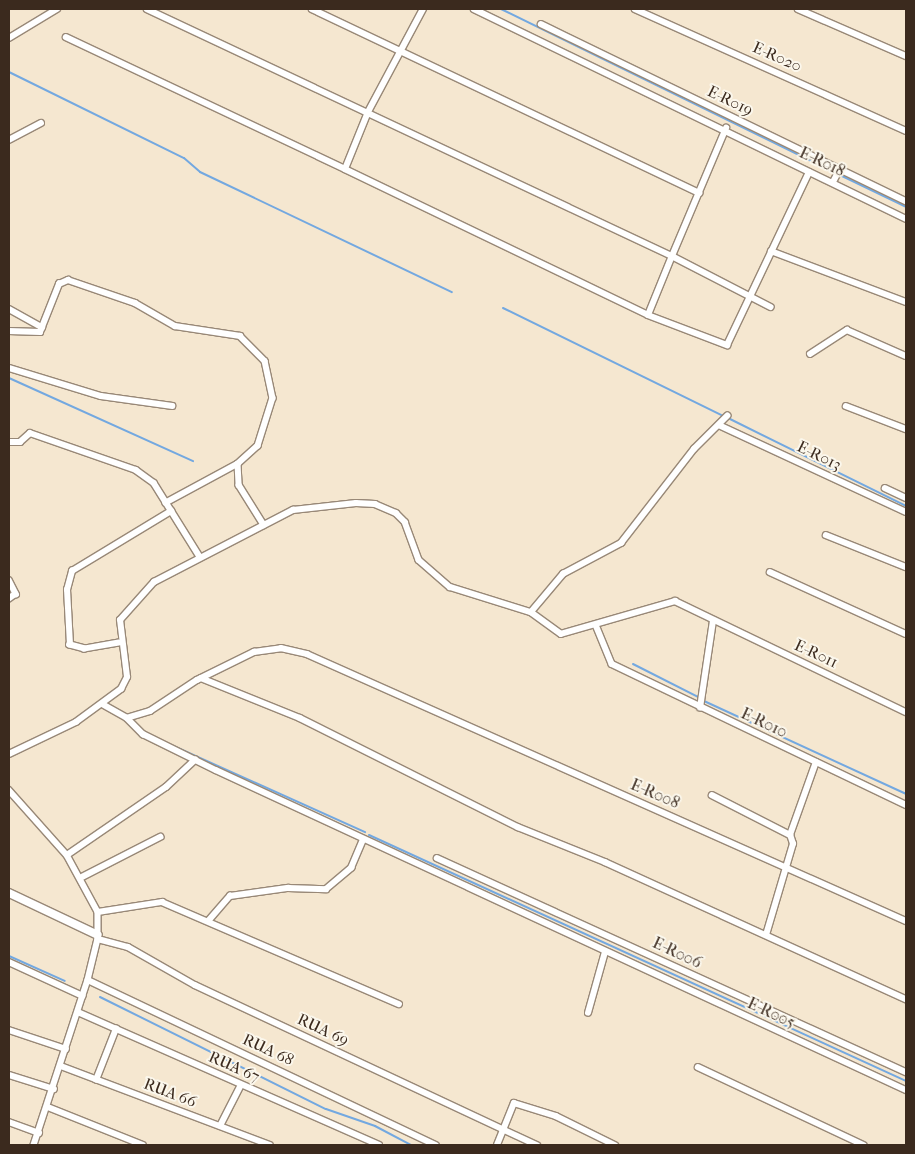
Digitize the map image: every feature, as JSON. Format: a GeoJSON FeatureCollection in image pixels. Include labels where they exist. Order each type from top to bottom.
{"type":"FeatureCollection","features":[{"type":"Feature","properties":{"kind":"street"},"geometry":{"type":"LineString","coordinates":[[9,38],[57,9]]}},
{"type":"Feature","properties":{"kind":"street"},"geometry":{"type":"LineString","coordinates":[[147,9],[672,256],[750,294],[771,307]]}},
{"type":"Feature","properties":{"kind":"street"},"geometry":{"type":"LineString","coordinates":[[312,9],[402,49],[700,193]]}},
{"type":"Feature","properties":{"kind":"street"},"geometry":{"type":"LineString","coordinates":[[345,169],[368,112],[423,9]]}},
{"type":"Feature","properties":{"kind":"street","name":"E-R018"},"geometry":{"type":"LineString","coordinates":[[474,9],[726,128],[809,172],[834,182],[906,219]]}},
{"type":"Feature","properties":{"kind":"street","name":"E-R020"},"geometry":{"type":"LineString","coordinates":[[636,9],[906,131]]}},
{"type":"Feature","properties":{"kind":"street"},"geometry":{"type":"LineString","coordinates":[[798,9],[906,56]]}},
{"type":"Feature","properties":{"kind":"street","name":"E-R019"},"geometry":{"type":"LineString","coordinates":[[541,24],[906,201]]}},
{"type":"Feature","properties":{"kind":"street"},"geometry":{"type":"LineString","coordinates":[[66,37],[648,315],[728,345],[750,294],[809,172]]}},
{"type":"Feature","properties":{"kind":"street"},"geometry":{"type":"LineString","coordinates":[[9,140],[42,123]]}},
{"type":"Feature","properties":{"kind":"street"},"geometry":{"type":"LineString","coordinates":[[648,315],[726,128]]}},
{"type":"Feature","properties":{"kind":"street"},"geometry":{"type":"LineString","coordinates":[[834,182],[840,169]]}},
{"type":"Feature","properties":{"kind":"street"},"geometry":{"type":"LineString","coordinates":[[771,251],[906,302]]}},
{"type":"Feature","properties":{"kind":"street"},"geometry":{"type":"LineString","coordinates":[[9,331],[40,332],[60,284],[68,280],[135,303],[175,326],[240,336],[269,366],[273,398],[258,446],[238,464],[173,495],[166,503]]}},
{"type":"Feature","properties":{"kind":"street"},"geometry":{"type":"LineString","coordinates":[[9,309],[42,327]]}},
{"type":"Feature","properties":{"kind":"street"},"geometry":{"type":"LineString","coordinates":[[810,354],[847,330],[906,356]]}},
{"type":"Feature","properties":{"kind":"street"},"geometry":{"type":"LineString","coordinates":[[9,368],[101,396],[172,406]]}},
{"type":"Feature","properties":{"kind":"street"},"geometry":{"type":"LineString","coordinates":[[846,406],[906,429]]}},
{"type":"Feature","properties":{"kind":"street"},"geometry":{"type":"LineString","coordinates":[[9,754],[104,705],[127,677],[119,643],[120,620],[154,582],[264,525],[301,508],[375,504],[405,522],[419,560],[450,587],[531,612],[563,574],[621,543],[694,449],[727,416]]}},
{"type":"Feature","properties":{"kind":"street","name":"E-R013"},"geometry":{"type":"LineString","coordinates":[[719,425],[906,512]]}},
{"type":"Feature","properties":{"kind":"street"},"geometry":{"type":"LineString","coordinates":[[9,442],[20,442],[30,433],[136,470],[152,481],[200,557]]}},
{"type":"Feature","properties":{"kind":"street"},"geometry":{"type":"LineString","coordinates":[[238,464],[239,485],[264,525]]}},
{"type":"Feature","properties":{"kind":"street"},"geometry":{"type":"LineString","coordinates":[[885,488],[906,498]]}},
{"type":"Feature","properties":{"kind":"street"},"geometry":{"type":"LineString","coordinates":[[161,495],[173,495]]}},
{"type":"Feature","properties":{"kind":"street"},"geometry":{"type":"LineString","coordinates":[[119,643],[90,648],[70,644],[67,590],[72,571],[171,511]]}},
{"type":"Feature","properties":{"kind":"street"},"geometry":{"type":"LineString","coordinates":[[826,535],[906,567]]}},
{"type":"Feature","properties":{"kind":"street"},"geometry":{"type":"LineString","coordinates":[[770,572],[906,634]]}},
{"type":"Feature","properties":{"kind":"street"},"geometry":{"type":"LineString","coordinates":[[9,580],[16,594],[9,599]]}},
{"type":"Feature","properties":{"kind":"street","name":"E-R011"},"geometry":{"type":"LineString","coordinates":[[531,612],[561,634],[675,601],[906,712]]}},
{"type":"Feature","properties":{"kind":"street"},"geometry":{"type":"LineString","coordinates":[[700,708],[714,621]]}},
{"type":"Feature","properties":{"kind":"street","name":"E-R010"},"geometry":{"type":"LineString","coordinates":[[596,625],[612,664],[700,708],[906,805]]}},
{"type":"Feature","properties":{"kind":"street","name":"E-R008"},"geometry":{"type":"LineString","coordinates":[[127,718],[150,711],[201,678],[254,652],[281,648],[319,659],[392,696],[787,866],[906,921]]}},
{"type":"Feature","properties":{"kind":"street"},"geometry":{"type":"LineString","coordinates":[[201,678],[300,718],[518,827],[766,935],[906,999]]}},
{"type":"Feature","properties":{"kind":"street","name":"E-R005"},"geometry":{"type":"LineString","coordinates":[[104,705],[127,718],[143,734],[195,760],[363,840],[906,1090]]}},
{"type":"Feature","properties":{"kind":"street"},"geometry":{"type":"LineString","coordinates":[[67,855],[166,787],[195,760]]}},
{"type":"Feature","properties":{"kind":"street"},"geometry":{"type":"LineString","coordinates":[[766,935],[793,844],[790,835],[816,762]]}},
{"type":"Feature","properties":{"kind":"street"},"geometry":{"type":"LineString","coordinates":[[9,790],[67,855],[82,876],[98,912],[98,937],[88,980],[54,1089],[34,1145]]}},
{"type":"Feature","properties":{"kind":"street"},"geometry":{"type":"LineString","coordinates":[[712,794],[790,835]]}},
{"type":"Feature","properties":{"kind":"street"},"geometry":{"type":"LineString","coordinates":[[82,876],[160,838]]}},
{"type":"Feature","properties":{"kind":"street"},"geometry":{"type":"LineString","coordinates":[[209,920],[230,896],[288,888],[326,889],[351,868],[363,840]]}},
{"type":"Feature","properties":{"kind":"street","name":"E-R006"},"geometry":{"type":"LineString","coordinates":[[438,858],[906,1072]]}},
{"type":"Feature","properties":{"kind":"street"},"geometry":{"type":"LineString","coordinates":[[9,893],[98,937]]}},
{"type":"Feature","properties":{"kind":"street"},"geometry":{"type":"LineString","coordinates":[[98,912],[154,901],[209,920],[319,973],[400,1004]]}},
{"type":"Feature","properties":{"kind":"street","name":"RUA 69"},"geometry":{"type":"LineString","coordinates":[[98,937],[128,947],[195,985],[537,1145]]}},
{"type":"Feature","properties":{"kind":"street"},"geometry":{"type":"LineString","coordinates":[[588,1013],[606,952]]}},
{"type":"Feature","properties":{"kind":"street"},"geometry":{"type":"LineString","coordinates":[[9,962],[83,996]]}},
{"type":"Feature","properties":{"kind":"street","name":"RUA 68"},"geometry":{"type":"LineString","coordinates":[[88,980],[436,1145]]}},
{"type":"Feature","properties":{"kind":"street","name":"RUA 67"},"geometry":{"type":"LineString","coordinates":[[78,1012],[366,1143],[379,1145]]}},
{"type":"Feature","properties":{"kind":"street"},"geometry":{"type":"LineString","coordinates":[[96,1080],[116,1029]]}},
{"type":"Feature","properties":{"kind":"street"},"geometry":{"type":"LineString","coordinates":[[9,1030],[66,1049]]}},
{"type":"Feature","properties":{"kind":"street","name":"RUA 66"},"geometry":{"type":"LineString","coordinates":[[61,1066],[270,1145]]}},
{"type":"Feature","properties":{"kind":"street"},"geometry":{"type":"LineString","coordinates":[[698,1067],[864,1145]]}},
{"type":"Feature","properties":{"kind":"street"},"geometry":{"type":"LineString","coordinates":[[9,1075],[54,1089]]}},
{"type":"Feature","properties":{"kind":"street"},"geometry":{"type":"LineString","coordinates":[[220,1126],[241,1085]]}},
{"type":"Feature","properties":{"kind":"street"},"geometry":{"type":"LineString","coordinates":[[497,1145],[514,1103],[556,1116],[615,1145]]}},
{"type":"Feature","properties":{"kind":"street"},"geometry":{"type":"LineString","coordinates":[[48,1107],[142,1145]]}},
{"type":"Feature","properties":{"kind":"street"},"geometry":{"type":"LineString","coordinates":[[9,1122],[39,1133]]}},
{"type":"Feature","properties":{"kind":"waterway"},"geometry":{"type":"LineString","coordinates":[[501,9],[833,172]]}},
{"type":"Feature","properties":{"kind":"waterway"},"geometry":{"type":"LineString","coordinates":[[9,72],[184,158],[200,172],[452,292]]}},
{"type":"Feature","properties":{"kind":"waterway"},"geometry":{"type":"LineString","coordinates":[[842,176],[906,207]]}},
{"type":"Feature","properties":{"kind":"waterway"},"geometry":{"type":"LineString","coordinates":[[503,308],[723,416]]}},
{"type":"Feature","properties":{"kind":"waterway"},"geometry":{"type":"LineString","coordinates":[[9,378],[193,461]]}},
{"type":"Feature","properties":{"kind":"waterway"},"geometry":{"type":"LineString","coordinates":[[728,418],[906,506]]}},
{"type":"Feature","properties":{"kind":"waterway"},"geometry":{"type":"LineString","coordinates":[[633,664],[700,698]]}},
{"type":"Feature","properties":{"kind":"waterway"},"geometry":{"type":"LineString","coordinates":[[704,701],[906,794]]}},
{"type":"Feature","properties":{"kind":"waterway"},"geometry":{"type":"LineString","coordinates":[[169,744],[365,832]]}},
{"type":"Feature","properties":{"kind":"waterway"},"geometry":{"type":"LineString","coordinates":[[369,835],[906,1081]]}},
{"type":"Feature","properties":{"kind":"waterway"},"geometry":{"type":"LineString","coordinates":[[9,956],[65,981]]}},
{"type":"Feature","properties":{"kind":"waterway"},"geometry":{"type":"LineString","coordinates":[[100,997],[326,1109],[375,1126],[411,1145]]}}]}
